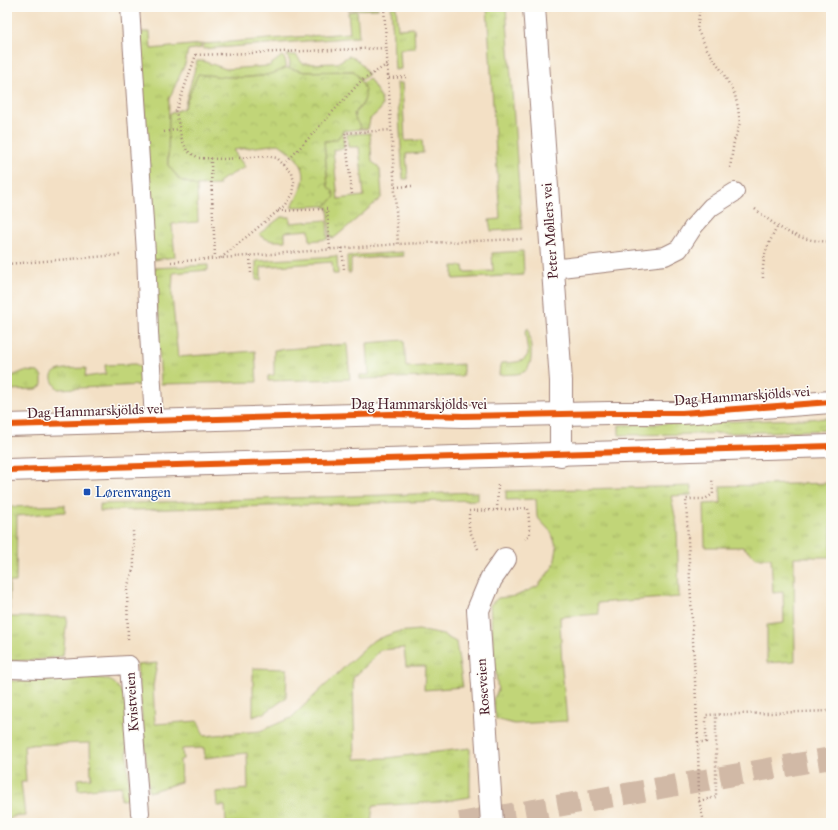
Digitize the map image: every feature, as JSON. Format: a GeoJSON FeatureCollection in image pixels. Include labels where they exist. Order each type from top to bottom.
{"type":"FeatureCollection","features":[{"type":"Feature","properties":{"kind":"main road","name":"Peter Møllers vei"},"geometry":{"type":"LineString","coordinates":[[534,7],[561,381],[561,455]]}},
{"type":"Feature","properties":{"kind":"main road","name":"Dag Hammarskjölds vei"},"geometry":{"type":"LineString","coordinates":[[7,425],[391,414],[463,416],[682,413],[831,402]]}},
{"type":"Feature","properties":{"kind":"main road"},"geometry":{"type":"LineString","coordinates":[[7,470],[831,446]]}},
{"type":"Feature","properties":{"kind":"main road","name":"Roseveien"},"geometry":{"type":"LineString","coordinates":[[492,823],[478,610],[491,579],[505,559]]}},
{"type":"Feature","properties":{"kind":"lane"},"geometry":{"type":"LineString","coordinates":[[130,7],[146,259],[154,421]]}},
{"type":"Feature","properties":{"kind":"lane"},"geometry":{"type":"LineString","coordinates":[[552,270],[665,256],[679,249],[694,226],[711,207],[735,192]]}},
{"type":"Feature","properties":{"kind":"lane","name":"Kvistveien"},"geometry":{"type":"LineString","coordinates":[[7,667],[11,669],[40,670],[129,665],[140,813]]}},
{"type":"Feature","properties":{"kind":"path"},"geometry":{"type":"LineString","coordinates":[[384,7],[398,244]]}},
{"type":"Feature","properties":{"kind":"path"},"geometry":{"type":"LineString","coordinates":[[700,7],[697,29],[707,49],[722,71],[735,95],[738,108],[740,123],[734,141],[730,169],[730,176],[735,192],[777,227],[798,237],[825,242],[831,241]]}},
{"type":"Feature","properties":{"kind":"path"},"geometry":{"type":"LineString","coordinates":[[221,258],[284,206],[292,194],[294,182],[292,173],[277,158],[266,156],[224,159],[199,158],[187,151],[181,137],[176,111],[196,56],[387,48]]}},
{"type":"Feature","properties":{"kind":"path"},"geometry":{"type":"LineString","coordinates":[[284,165],[361,81],[388,64]]}},
{"type":"Feature","properties":{"kind":"path"},"geometry":{"type":"LineString","coordinates":[[388,78],[408,76]]}},
{"type":"Feature","properties":{"kind":"path"},"geometry":{"type":"LineString","coordinates":[[352,194],[345,133],[391,130]]}},
{"type":"Feature","properties":{"kind":"path"},"geometry":{"type":"LineString","coordinates":[[211,158],[210,186],[214,221],[215,258]]}},
{"type":"Feature","properties":{"kind":"path"},"geometry":{"type":"LineString","coordinates":[[395,188],[412,186]]}},
{"type":"Feature","properties":{"kind":"path"},"geometry":{"type":"LineString","coordinates":[[277,212],[327,209],[330,249]]}},
{"type":"Feature","properties":{"kind":"path"},"geometry":{"type":"LineString","coordinates":[[763,278],[763,265],[766,248],[777,227]]}},
{"type":"Feature","properties":{"kind":"path"},"geometry":{"type":"LineString","coordinates":[[7,264],[221,258],[398,244],[527,238]]}},
{"type":"Feature","properties":{"kind":"path"},"geometry":{"type":"LineString","coordinates":[[342,248],[344,269]]}},
{"type":"Feature","properties":{"kind":"path"},"geometry":{"type":"LineString","coordinates":[[250,256],[251,273]]}},
{"type":"Feature","properties":{"kind":"path"},"geometry":{"type":"LineString","coordinates":[[709,823],[703,818],[698,801],[698,742],[686,499],[706,499],[713,494],[712,478]]}},
{"type":"Feature","properties":{"kind":"path"},"geometry":{"type":"LineString","coordinates":[[496,510],[498,485]]}},
{"type":"Feature","properties":{"kind":"path"},"geometry":{"type":"LineString","coordinates":[[491,579],[469,529],[469,511],[528,508],[530,534],[505,559]]}},
{"type":"Feature","properties":{"kind":"path"},"geometry":{"type":"LineString","coordinates":[[129,665],[127,588],[134,567],[133,530]]}},
{"type":"Feature","properties":{"kind":"path"},"geometry":{"type":"LineString","coordinates":[[698,742],[706,742],[706,715],[831,711]]}},
{"type":"Feature","properties":{"kind":"path"},"geometry":{"type":"LineString","coordinates":[[698,801],[716,797],[716,715]]}},
{"type":"Feature","properties":{"kind":"green space"},"geometry":{"type":"Polygon","coordinates":[[[348,7],[378,7],[378,9],[348,10],[348,7]]]}},
{"type":"Feature","properties":{"kind":"green space"},"geometry":{"type":"Polygon","coordinates":[[[391,7],[396,7],[398,29],[414,28],[415,48],[400,49],[401,69],[395,70],[391,7]]]}},
{"type":"Feature","properties":{"kind":"green space"},"geometry":{"type":"Polygon","coordinates":[[[487,7],[506,7],[522,229],[491,231],[489,220],[500,219],[487,7]]]}},
{"type":"Feature","properties":{"kind":"green space"},"geometry":{"type":"Polygon","coordinates":[[[357,11],[359,37],[203,49],[203,44],[350,33],[348,12],[357,11]]]}},
{"type":"Feature","properties":{"kind":"green space"},"geometry":{"type":"Polygon","coordinates":[[[140,32],[150,32],[151,49],[201,44],[201,48],[188,50],[185,64],[169,99],[168,165],[180,180],[197,186],[198,222],[172,224],[175,257],[153,260],[140,32]]]}},
{"type":"Feature","properties":{"kind":"green space"},"geometry":{"type":"Polygon","coordinates":[[[287,55],[296,55],[303,64],[337,63],[349,56],[358,61],[368,75],[361,80],[354,71],[305,72],[289,68],[290,62],[287,55]]]}},
{"type":"Feature","properties":{"kind":"green space"},"geometry":{"type":"Polygon","coordinates":[[[282,56],[286,63],[285,68],[265,75],[242,78],[198,75],[184,108],[197,61],[203,61],[226,69],[269,66],[282,56]]]}},
{"type":"Feature","properties":{"kind":"green space"},"geometry":{"type":"Polygon","coordinates":[[[285,68],[305,72],[354,71],[364,88],[365,98],[363,103],[354,113],[361,129],[343,131],[336,140],[324,141],[328,187],[333,191],[335,197],[325,206],[291,207],[302,187],[304,179],[303,172],[301,165],[296,158],[279,144],[233,150],[245,167],[218,182],[220,185],[197,186],[180,180],[168,165],[169,114],[184,108],[198,74],[230,77],[254,77],[276,72],[285,68]]]}},
{"type":"Feature","properties":{"kind":"green space"},"geometry":{"type":"Polygon","coordinates":[[[369,78],[381,98],[382,105],[380,110],[370,119],[368,129],[361,129],[354,118],[354,113],[361,106],[364,100],[365,96],[362,83],[369,78]]]}},
{"type":"Feature","properties":{"kind":"green space"},"geometry":{"type":"Polygon","coordinates":[[[397,83],[402,83],[405,141],[422,140],[423,153],[406,154],[408,179],[403,179],[397,83]]]}},
{"type":"Feature","properties":{"kind":"green space"},"geometry":{"type":"Polygon","coordinates":[[[343,131],[344,148],[333,150],[338,199],[364,196],[359,147],[348,147],[347,134],[370,133],[372,162],[378,166],[380,170],[382,195],[381,198],[334,238],[330,237],[328,207],[325,208],[325,206],[335,197],[328,187],[324,141],[339,137],[340,133],[343,131]]]}},
{"type":"Feature","properties":{"kind":"green space"},"geometry":{"type":"Polygon","coordinates":[[[281,217],[290,217],[290,223],[327,220],[328,239],[310,241],[309,230],[285,232],[285,241],[268,240],[259,234],[281,217]]]}},
{"type":"Feature","properties":{"kind":"green space"},"geometry":{"type":"Polygon","coordinates":[[[523,251],[524,275],[453,279],[453,266],[463,266],[464,272],[493,271],[492,253],[523,251]]]}},
{"type":"Feature","properties":{"kind":"green space"},"geometry":{"type":"Polygon","coordinates":[[[403,252],[404,256],[351,259],[351,273],[348,273],[347,256],[403,252]]]}},
{"type":"Feature","properties":{"kind":"green space"},"geometry":{"type":"Polygon","coordinates":[[[337,256],[338,274],[333,274],[332,262],[261,267],[261,280],[256,280],[256,261],[337,256]]]}},
{"type":"Feature","properties":{"kind":"green space"},"geometry":{"type":"Polygon","coordinates":[[[208,265],[208,270],[173,273],[172,295],[178,357],[255,351],[257,382],[161,384],[154,268],[208,265]]]}},
{"type":"Feature","properties":{"kind":"green space"},"geometry":{"type":"Polygon","coordinates":[[[528,328],[531,346],[531,360],[529,366],[521,373],[499,375],[500,365],[502,363],[520,361],[528,354],[525,331],[528,328]]]}},
{"type":"Feature","properties":{"kind":"green space"},"geometry":{"type":"Polygon","coordinates":[[[404,340],[406,367],[463,364],[463,376],[360,379],[360,375],[369,375],[367,343],[404,340]]]}},
{"type":"Feature","properties":{"kind":"green space"},"geometry":{"type":"Polygon","coordinates":[[[347,344],[350,379],[268,381],[268,376],[274,375],[274,350],[347,344]]]}},
{"type":"Feature","properties":{"kind":"green space"},"geometry":{"type":"Polygon","coordinates":[[[135,364],[143,370],[144,385],[58,389],[53,382],[52,376],[59,370],[86,368],[85,377],[106,374],[105,365],[135,364]]]}},
{"type":"Feature","properties":{"kind":"green space"},"geometry":{"type":"Polygon","coordinates":[[[24,371],[38,372],[42,376],[42,385],[37,389],[7,390],[7,377],[24,371]]]}},
{"type":"Feature","properties":{"kind":"green space"},"geometry":{"type":"Polygon","coordinates":[[[831,418],[831,430],[619,435],[619,425],[831,418]]]}},
{"type":"Feature","properties":{"kind":"green space"},"geometry":{"type":"Polygon","coordinates":[[[831,483],[831,557],[794,557],[795,661],[767,663],[767,625],[784,623],[783,592],[773,593],[771,558],[757,558],[743,547],[705,547],[704,504],[721,503],[720,486],[831,483]]]}},
{"type":"Feature","properties":{"kind":"green space"},"geometry":{"type":"Polygon","coordinates":[[[692,486],[691,495],[671,496],[677,526],[679,597],[597,603],[599,614],[560,617],[562,668],[567,721],[514,724],[496,719],[493,699],[498,691],[490,605],[498,598],[516,596],[538,586],[554,565],[557,548],[551,532],[537,517],[536,499],[506,500],[506,491],[692,486]]]}},
{"type":"Feature","properties":{"kind":"green space"},"geometry":{"type":"Polygon","coordinates":[[[478,492],[478,500],[100,511],[100,504],[478,492]]]}},
{"type":"Feature","properties":{"kind":"green space"},"geometry":{"type":"Polygon","coordinates":[[[65,505],[65,512],[17,516],[16,582],[9,582],[10,617],[67,617],[63,656],[37,660],[7,661],[7,507],[65,505]]]}},
{"type":"Feature","properties":{"kind":"green space"},"geometry":{"type":"Polygon","coordinates":[[[419,630],[443,635],[456,642],[463,687],[424,690],[425,666],[406,666],[404,648],[380,650],[353,678],[355,759],[387,758],[470,748],[470,797],[440,802],[373,806],[371,823],[226,823],[225,806],[217,806],[216,792],[248,789],[247,753],[205,758],[204,748],[182,749],[183,759],[180,760],[181,782],[149,792],[137,665],[157,663],[153,686],[155,724],[198,721],[204,736],[260,731],[291,718],[374,640],[397,632],[419,630]]]}},
{"type":"Feature","properties":{"kind":"green space"},"geometry":{"type":"Polygon","coordinates":[[[253,668],[287,669],[286,698],[266,712],[253,717],[253,668]]]}},
{"type":"Feature","properties":{"kind":"green space"},"geometry":{"type":"Polygon","coordinates":[[[91,678],[111,681],[118,687],[125,697],[129,799],[121,800],[121,786],[78,790],[77,779],[91,778],[90,743],[24,745],[26,782],[21,782],[25,816],[12,817],[7,823],[7,680],[91,678]]]}},
{"type":"Feature","properties":{"kind":"tunnel"},"geometry":{"type":"LineString","coordinates":[[460,823],[831,758]]}},
{"type":"Feature","properties":{"kind":"cycle path"},"geometry":{"type":"LineString","coordinates":[[7,425],[391,414],[463,416],[682,413],[831,402]]}},
{"type":"Feature","properties":{"kind":"cycle path"},"geometry":{"type":"LineString","coordinates":[[7,470],[831,446]]}},
{"type":"Feature","properties":{"kind":"place","name":"Lørenvangen"},"geometry":{"type":"Point","coordinates":[87,492]}}]}
